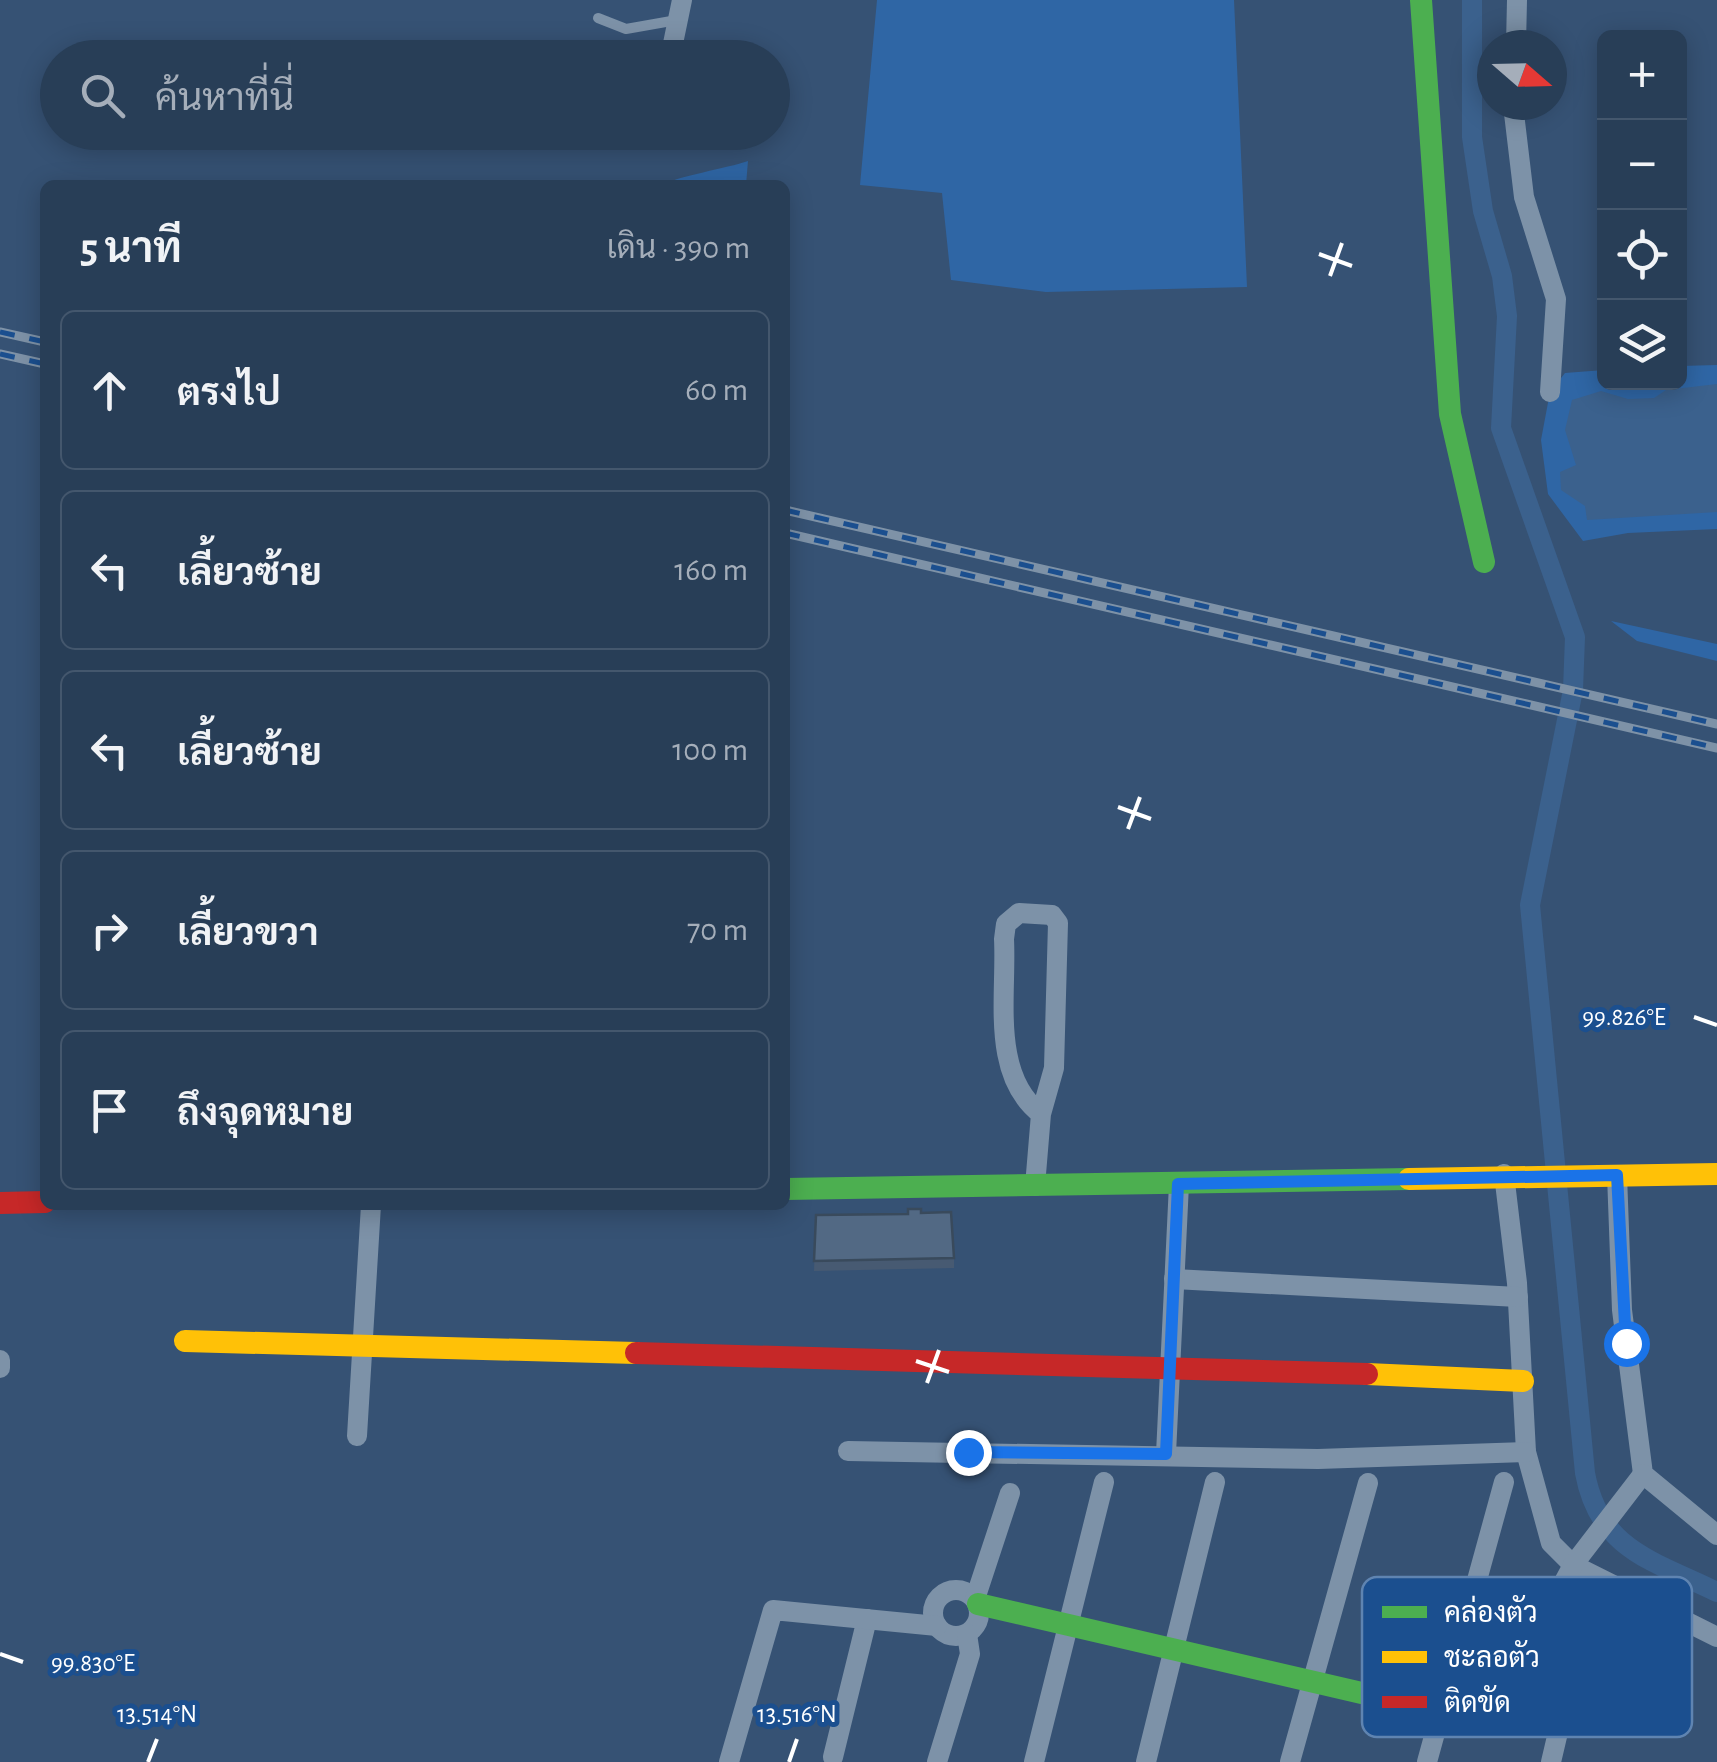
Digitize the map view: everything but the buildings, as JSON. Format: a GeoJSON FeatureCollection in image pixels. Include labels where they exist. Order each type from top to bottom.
{"type":"FeatureCollection","features":[{"type":"Feature","properties":{"kind":"street"},"geometry":{"type":"LineString","coordinates":[[1421,0],[1450,414],[1484,562]]}},
{"type":"Feature","properties":{"kind":"street"},"geometry":{"type":"LineString","coordinates":[[1516,30],[1517,0]]}},
{"type":"Feature","properties":{"kind":"street"},"geometry":{"type":"LineString","coordinates":[[674,40],[680,10]]}},
{"type":"Feature","properties":{"kind":"street"},"geometry":{"type":"LineString","coordinates":[[1516,120],[1524,197],[1556,299],[1550,392]]}},
{"type":"Feature","properties":{"kind":"street"},"geometry":{"type":"LineString","coordinates":[[1034,1186],[1041,1114],[1054,1068],[1058,923],[1052,915],[1018,913],[1006,924],[1004,939],[1005,1044],[1020,1090],[1041,1114]]}},
{"type":"Feature","properties":{"kind":"street"},"geometry":{"type":"LineString","coordinates":[[790,1190],[1514,1174],[1717,1174]]}},
{"type":"Feature","properties":{"kind":"street"},"geometry":{"type":"LineString","coordinates":[[1514,1174],[1526,1452],[1551,1543],[1573,1565],[1597,1577]]}},
{"type":"Feature","properties":{"kind":"street"},"geometry":{"type":"LineString","coordinates":[[1613,1174],[1622,1310],[1643,1474],[1717,1536]]}},
{"type":"Feature","properties":{"kind":"street"},"geometry":{"type":"LineString","coordinates":[[1166,1454],[1178,1184]]}},
{"type":"Feature","properties":{"kind":"street"},"geometry":{"type":"LineString","coordinates":[[0,1202],[40,1202]]}},
{"type":"Feature","properties":{"kind":"street"},"geometry":{"type":"LineString","coordinates":[[357,1436],[371,1210]]}},
{"type":"Feature","properties":{"kind":"street"},"geometry":{"type":"LineString","coordinates":[[1174,1279],[1518,1297]]}},
{"type":"Feature","properties":{"kind":"street"},"geometry":{"type":"LineString","coordinates":[[185,1341],[1168,1368],[1523,1382]]}},
{"type":"Feature","properties":{"kind":"street"},"geometry":{"type":"LineString","coordinates":[[0,1360],[0,1368]]}},
{"type":"Feature","properties":{"kind":"street"},"geometry":{"type":"LineString","coordinates":[[848,1452],[1318,1459],[1526,1452]]}},
{"type":"Feature","properties":{"kind":"street"},"geometry":{"type":"LineString","coordinates":[[1566,1577],[1643,1474]]}},
{"type":"Feature","properties":{"kind":"street"},"geometry":{"type":"LineString","coordinates":[[1034,1762],[1104,1482]]}},
{"type":"Feature","properties":{"kind":"street"},"geometry":{"type":"LineString","coordinates":[[1146,1762],[1215,1482]]}},
{"type":"Feature","properties":{"kind":"street"},"geometry":{"type":"LineString","coordinates":[[1476,1577],[1504,1482]]}},
{"type":"Feature","properties":{"kind":"street"},"geometry":{"type":"LineString","coordinates":[[1290,1762],[1311,1679],[1344,1583],[1368,1483]]}},
{"type":"Feature","properties":{"kind":"street"},"geometry":{"type":"LineString","coordinates":[[729,1762],[773,1610],[937,1626],[954,1636],[967,1634],[977,1624],[976,1602],[1010,1493]]}},
{"type":"Feature","properties":{"kind":"street"},"geometry":{"type":"LineString","coordinates":[[937,1626],[933,1612],[944,1593],[958,1590],[976,1602],[1362,1693]]}},
{"type":"Feature","properties":{"kind":"street"},"geometry":{"type":"LineString","coordinates":[[833,1757],[867,1619]]}},
{"type":"Feature","properties":{"kind":"street"},"geometry":{"type":"LineString","coordinates":[[1692,1625],[1717,1638]]}},
{"type":"Feature","properties":{"kind":"street"},"geometry":{"type":"LineString","coordinates":[[937,1762],[970,1654],[967,1634]]}},
{"type":"Feature","properties":{"kind":"street"},"geometry":{"type":"LineString","coordinates":[[1427,1762],[1433,1737]]}},
{"type":"Feature","properties":{"kind":"street"},"geometry":{"type":"LineString","coordinates":[[1551,1762],[1557,1737]]}},
{"type":"Feature","properties":{"kind":"lane"},"geometry":{"type":"LineString","coordinates":[[598,18],[626,29],[680,10]]}},
{"type":"Feature","properties":{"kind":"shaded area"},"geometry":{"type":"Polygon","coordinates":[[[877,0],[1234,0],[1247,287],[1046,292],[951,280],[942,193],[860,185],[877,0]]]}},
{"type":"Feature","properties":{"kind":"shaded area"},"geometry":{"type":"Polygon","coordinates":[[[748,161],[746,180],[678,179],[748,161]]]}},
{"type":"Feature","properties":{"kind":"shaded area"},"geometry":{"type":"Polygon","coordinates":[[[1717,365],[1717,529],[1628,533],[1583,541],[1548,494],[1541,440],[1550,392],[1565,373],[1597,371],[1597,390],[1687,390],[1687,366],[1717,365]]]}},
{"type":"Feature","properties":{"kind":"shaded area"},"geometry":{"type":"Polygon","coordinates":[[[1717,384],[1717,512],[1587,520],[1585,506],[1561,490],[1560,472],[1576,465],[1565,430],[1572,400],[1601,391],[1628,399],[1654,398],[1666,390],[1717,384]]]}},
{"type":"Feature","properties":{"kind":"shaded area"},"geometry":{"type":"Polygon","coordinates":[[[1611,621],[1717,644],[1717,661],[1637,641],[1611,621]]]}},
{"type":"Feature","properties":{"kind":"waterway"},"geometry":{"type":"LineString","coordinates":[[1472,0],[1472,137],[1483,211],[1502,276],[1507,316],[1501,428],[1575,637],[1573,690],[1530,905],[1585,1473],[1592,1499],[1616,1536],[1651,1561],[1685,1577]]}},
{"type":"Feature","properties":{"kind":"waterway"},"geometry":{"type":"LineString","coordinates":[[1692,1580],[1717,1592]]}},
{"type":"Feature","properties":{"kind":"railway"},"geometry":{"type":"LineString","coordinates":[[0,332],[40,341]]}},
{"type":"Feature","properties":{"kind":"railway"},"geometry":{"type":"LineString","coordinates":[[0,354],[40,363]]}},
{"type":"Feature","properties":{"kind":"railway"},"geometry":{"type":"LineString","coordinates":[[790,511],[1717,724]]}},
{"type":"Feature","properties":{"kind":"railway"},"geometry":{"type":"LineString","coordinates":[[790,534],[1717,748]]}},
{"type":"Feature","properties":{"kind":"traffic: fast"},"geometry":{"type":"LineString","coordinates":[[1421,0],[1450,414],[1484,562]]}},
{"type":"Feature","properties":{"kind":"traffic: fast"},"geometry":{"type":"LineString","coordinates":[[790,1189],[1409,1179]]}},
{"type":"Feature","properties":{"kind":"traffic: fast"},"geometry":{"type":"LineString","coordinates":[[978,1604],[1362,1693]]}},
{"type":"Feature","properties":{"kind":"traffic: slow"},"geometry":{"type":"LineString","coordinates":[[1409,1179],[1717,1174]]}},
{"type":"Feature","properties":{"kind":"traffic: slow"},"geometry":{"type":"LineString","coordinates":[[185,1341],[636,1353]]}},
{"type":"Feature","properties":{"kind":"traffic: slow"},"geometry":{"type":"LineString","coordinates":[[1367,1374],[1523,1381]]}},
{"type":"Feature","properties":{"kind":"traffic: jam"},"geometry":{"type":"LineString","coordinates":[[0,1203],[40,1202]]}},
{"type":"Feature","properties":{"kind":"traffic: jam"},"geometry":{"type":"LineString","coordinates":[[636,1353],[1367,1374]]}},
{"type":"Feature","properties":{"kind":"route"},"geometry":{"type":"LineString","coordinates":[[968,1452],[1166,1454],[1178,1184],[1504,1174],[1617,1175],[1626,1343]]}}]}
